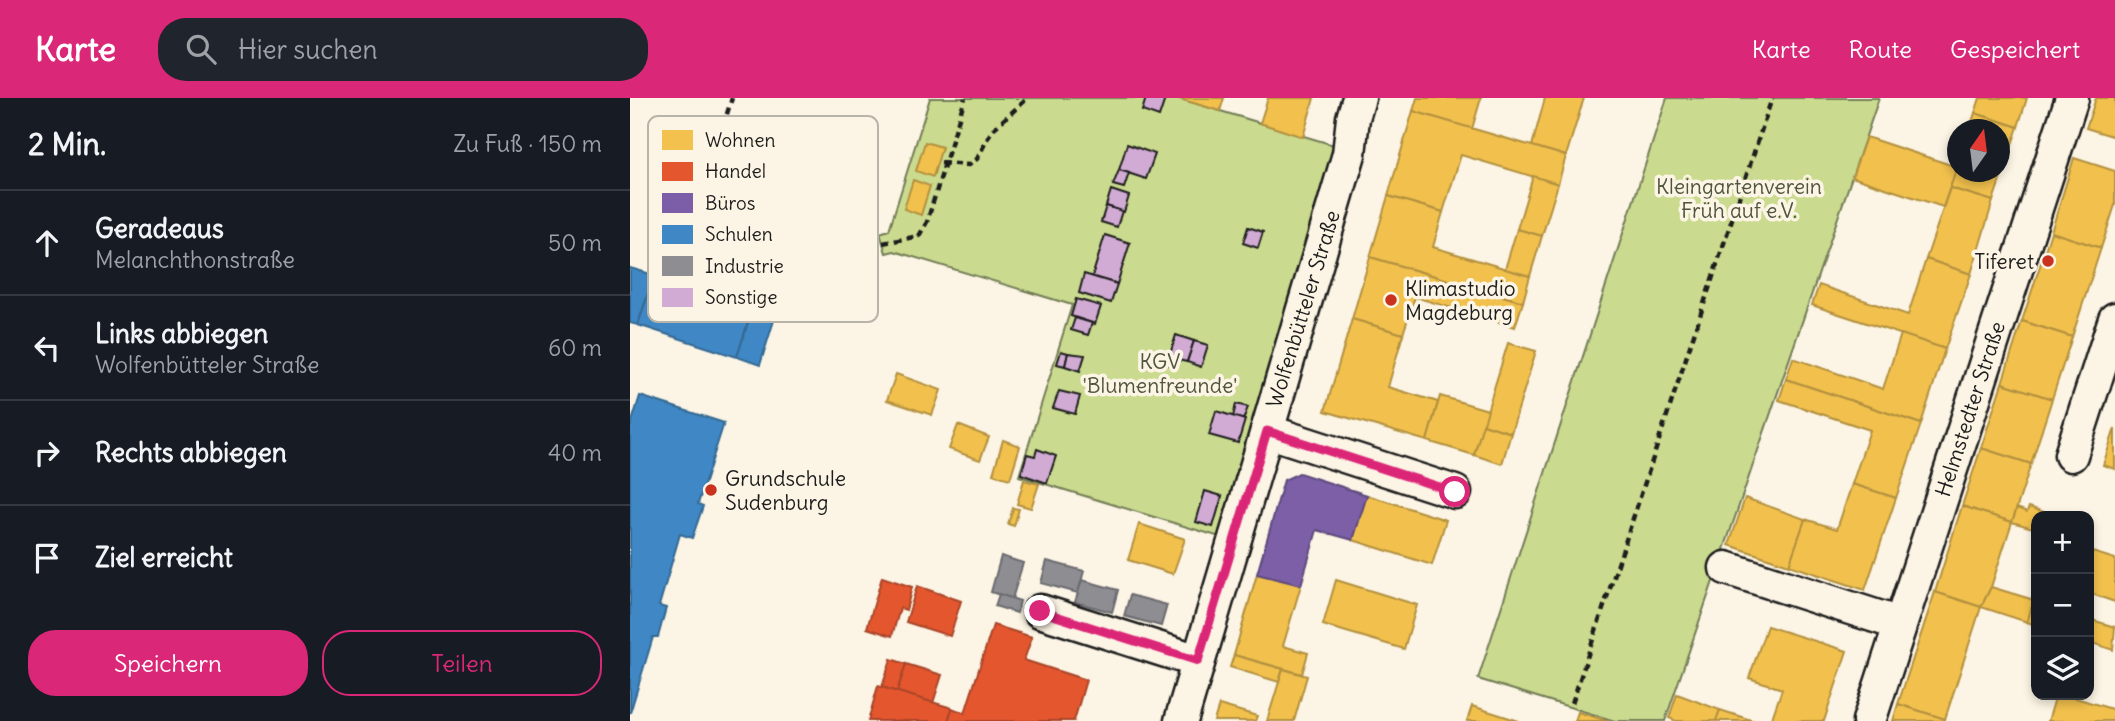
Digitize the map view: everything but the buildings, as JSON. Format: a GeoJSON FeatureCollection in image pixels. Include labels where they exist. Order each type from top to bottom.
{"type":"FeatureCollection","features":[{"type":"Feature","properties":{"kind":"street","name":"Wolfenbütteler Straße"},"geometry":{"type":"LineString","coordinates":[[1181,721],[1349,154],[1353,118],[1359,98]]}},
{"type":"Feature","properties":{"kind":"street","name":"Helmstedter Straße"},"geometry":{"type":"LineString","coordinates":[[1868,721],[2072,98]]}},
{"type":"Feature","properties":{"kind":"street"},"geometry":{"type":"LineString","coordinates":[[2071,455],[2115,319]]}},
{"type":"Feature","properties":{"kind":"street"},"geometry":{"type":"LineString","coordinates":[[1267,431],[1455,492]]}},
{"type":"Feature","properties":{"kind":"street"},"geometry":{"type":"LineString","coordinates":[[1726,568],[1900,624]]}},
{"type":"Feature","properties":{"kind":"street"},"geometry":{"type":"LineString","coordinates":[[1040,611],[1198,661]]}},
{"type":"Feature","properties":{"kind":"path"},"geometry":{"type":"LineString","coordinates":[[726,116],[732,98]]}},
{"type":"Feature","properties":{"kind":"path"},"geometry":{"type":"LineString","coordinates":[[883,243],[919,236],[927,222],[965,98]]}},
{"type":"Feature","properties":{"kind":"path"},"geometry":{"type":"LineString","coordinates":[[943,163],[969,165],[977,159],[992,130],[1028,98]]}},
{"type":"Feature","properties":{"kind":"path"},"geometry":{"type":"LineString","coordinates":[[1572,704],[1772,98]]}},
{"type":"Feature","properties":{"kind":"green space","name":"KGV 'Blumenfreunde'"},"geometry":{"type":"Polygon","coordinates":[[[930,98],[1177,98],[1337,146],[1220,537],[1019,476],[1072,305],[894,251],[886,253],[880,233],[889,230],[930,98]]]}},
{"type":"Feature","properties":{"kind":"green space","name":"Kleingartenverein Früh auf e.V."},"geometry":{"type":"Polygon","coordinates":[[[1667,98],[1879,98],[1665,721],[1615,721],[1478,679],[1667,98]]]}},
{"type":"Feature","properties":{"kind":"place","name":"Tiferet"},"geometry":{"type":"Point","coordinates":[2048,261]}},
{"type":"Feature","properties":{"kind":"place","name":"Klimastudio Magdeburg"},"geometry":{"type":"Point","coordinates":[1391,300]}},
{"type":"Feature","properties":{"kind":"place","name":"Grundschule Sudenburg"},"geometry":{"type":"Point","coordinates":[711,490]}},
{"type":"Feature","properties":{"kind":"route"},"geometry":{"type":"LineString","coordinates":[[1040,611],[1198,661],[1267,431],[1455,492]]}}]}
